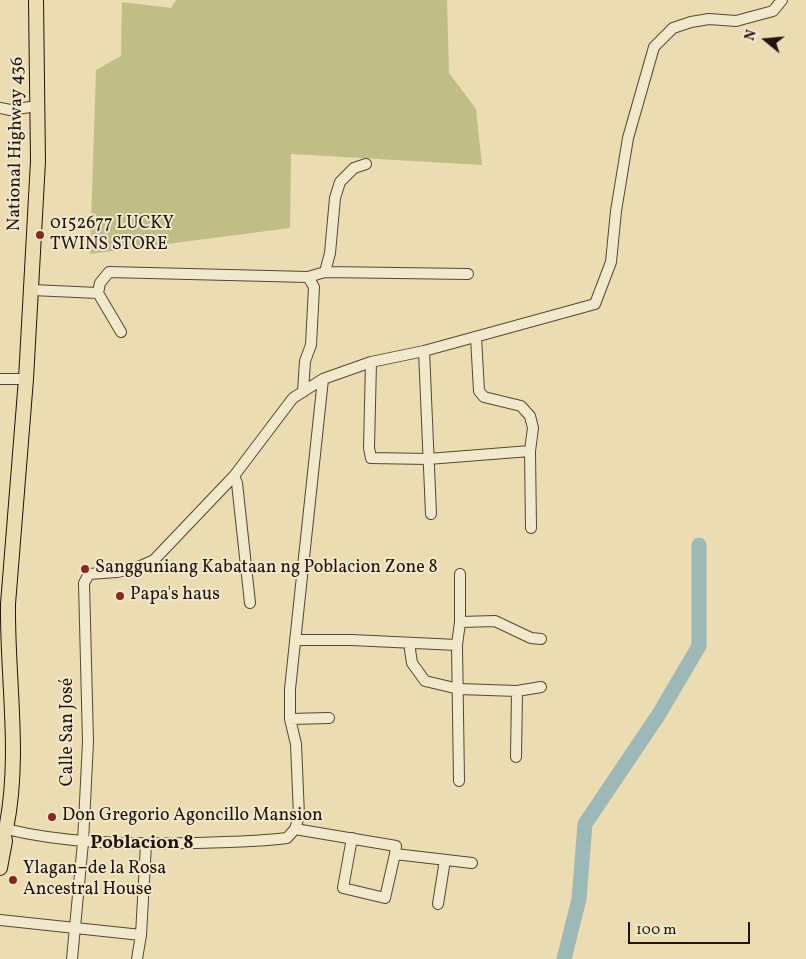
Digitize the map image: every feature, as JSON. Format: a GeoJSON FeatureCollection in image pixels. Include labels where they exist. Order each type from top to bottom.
{"type":"FeatureCollection","features":[{"type":"Feature","properties":{"kind":"main road","name":"National Highway 436"},"geometry":{"type":"LineString","coordinates":[[0,868],[4,841],[3,831],[12,796],[12,763],[4,641],[22,438],[32,290],[38,161],[36,0]]}},
{"type":"Feature","properties":{"kind":"street"},"geometry":{"type":"LineString","coordinates":[[250,603],[237,483],[234,476],[293,398],[323,379],[371,362],[424,351],[596,304],[611,262],[616,210],[628,138],[654,47],[673,28],[709,19],[736,21],[773,11],[782,0]]}},
{"type":"Feature","properties":{"kind":"street"},"geometry":{"type":"LineString","coordinates":[[0,108],[10,110],[37,106]]}},
{"type":"Feature","properties":{"kind":"street"},"geometry":{"type":"LineString","coordinates":[[324,272],[330,253],[335,198],[340,182],[354,168],[366,164]]}},
{"type":"Feature","properties":{"kind":"street"},"geometry":{"type":"LineString","coordinates":[[121,332],[98,293],[100,283],[109,272],[308,277],[324,272],[468,274]]}},
{"type":"Feature","properties":{"kind":"street"},"geometry":{"type":"LineString","coordinates":[[303,392],[305,361],[311,345],[314,288],[308,277]]}},
{"type":"Feature","properties":{"kind":"street"},"geometry":{"type":"LineString","coordinates":[[32,290],[98,293]]}},
{"type":"Feature","properties":{"kind":"street"},"geometry":{"type":"LineString","coordinates":[[476,337],[478,392],[484,397],[521,406],[530,416],[533,428],[530,451],[530,528]]}},
{"type":"Feature","properties":{"kind":"street"},"geometry":{"type":"LineString","coordinates":[[424,351],[431,514]]}},
{"type":"Feature","properties":{"kind":"street"},"geometry":{"type":"LineString","coordinates":[[371,362],[370,458],[428,459],[530,451]]}},
{"type":"Feature","properties":{"kind":"street"},"geometry":{"type":"LineString","coordinates":[[0,379],[26,379]]}},
{"type":"Feature","properties":{"kind":"street"},"geometry":{"type":"LineString","coordinates":[[3,831],[83,842],[146,844],[267,841],[287,838],[295,828],[299,816],[299,799],[296,744],[290,719],[290,689],[323,379]]}},
{"type":"Feature","properties":{"kind":"street","name":"Calle San José"},"geometry":{"type":"LineString","coordinates":[[72,959],[83,842],[88,742],[84,583],[89,574],[117,572],[136,568],[154,560],[234,476]]}},
{"type":"Feature","properties":{"kind":"street"},"geometry":{"type":"LineString","coordinates":[[458,781],[459,689],[457,645],[460,622],[460,574]]}},
{"type":"Feature","properties":{"kind":"street"},"geometry":{"type":"LineString","coordinates":[[460,622],[495,622],[531,638],[541,639]]}},
{"type":"Feature","properties":{"kind":"street"},"geometry":{"type":"LineString","coordinates":[[294,640],[352,640],[457,645]]}},
{"type":"Feature","properties":{"kind":"street"},"geometry":{"type":"LineString","coordinates":[[409,643],[412,664],[425,681],[459,689],[517,691],[542,687]]}},
{"type":"Feature","properties":{"kind":"street"},"geometry":{"type":"LineString","coordinates":[[516,757],[517,691]]}},
{"type":"Feature","properties":{"kind":"street"},"geometry":{"type":"LineString","coordinates":[[290,719],[329,718]]}},
{"type":"Feature","properties":{"kind":"street"},"geometry":{"type":"LineString","coordinates":[[295,828],[352,838],[396,846],[385,898],[343,888],[352,838]]}},
{"type":"Feature","properties":{"kind":"street"},"geometry":{"type":"LineString","coordinates":[[137,959],[146,844]]}},
{"type":"Feature","properties":{"kind":"street"},"geometry":{"type":"LineString","coordinates":[[395,854],[472,864]]}},
{"type":"Feature","properties":{"kind":"street"},"geometry":{"type":"LineString","coordinates":[[438,904],[445,860]]}},
{"type":"Feature","properties":{"kind":"street"},"geometry":{"type":"LineString","coordinates":[[0,920],[140,935]]}},
{"type":"Feature","properties":{"kind":"shaded area"},"geometry":{"type":"Polygon","coordinates":[[[176,0],[447,0],[449,73],[476,109],[482,165],[291,154],[290,228],[90,254],[96,70],[121,56],[122,2],[171,8],[176,0]]]}},
{"type":"Feature","properties":{"kind":"waterway"},"geometry":{"type":"LineString","coordinates":[[564,959],[579,899],[585,824],[659,714],[699,646],[699,545]]}},
{"type":"Feature","properties":{"kind":"place","name":"0152677 LUCKY TWINS STORE"},"geometry":{"type":"Point","coordinates":[40,235]}},
{"type":"Feature","properties":{"kind":"place","name":"Sangguniang Kabataan ng Poblacion Zone 8"},"geometry":{"type":"Point","coordinates":[85,569]}},
{"type":"Feature","properties":{"kind":"place","name":"Papa's haus"},"geometry":{"type":"Point","coordinates":[120,596]}},
{"type":"Feature","properties":{"kind":"place","name":"Don Gregorio Agoncillo Mansion"},"geometry":{"type":"Point","coordinates":[52,817]}},
{"type":"Feature","properties":{"kind":"place","name":"Ylagan–de la Rosa Ancestral House"},"geometry":{"type":"Point","coordinates":[13,880]}},
{"type":"Feature","properties":{"kind":"district","name":"Poblacion 8"},"geometry":{"type":"Point","coordinates":[142,845]}}]}
